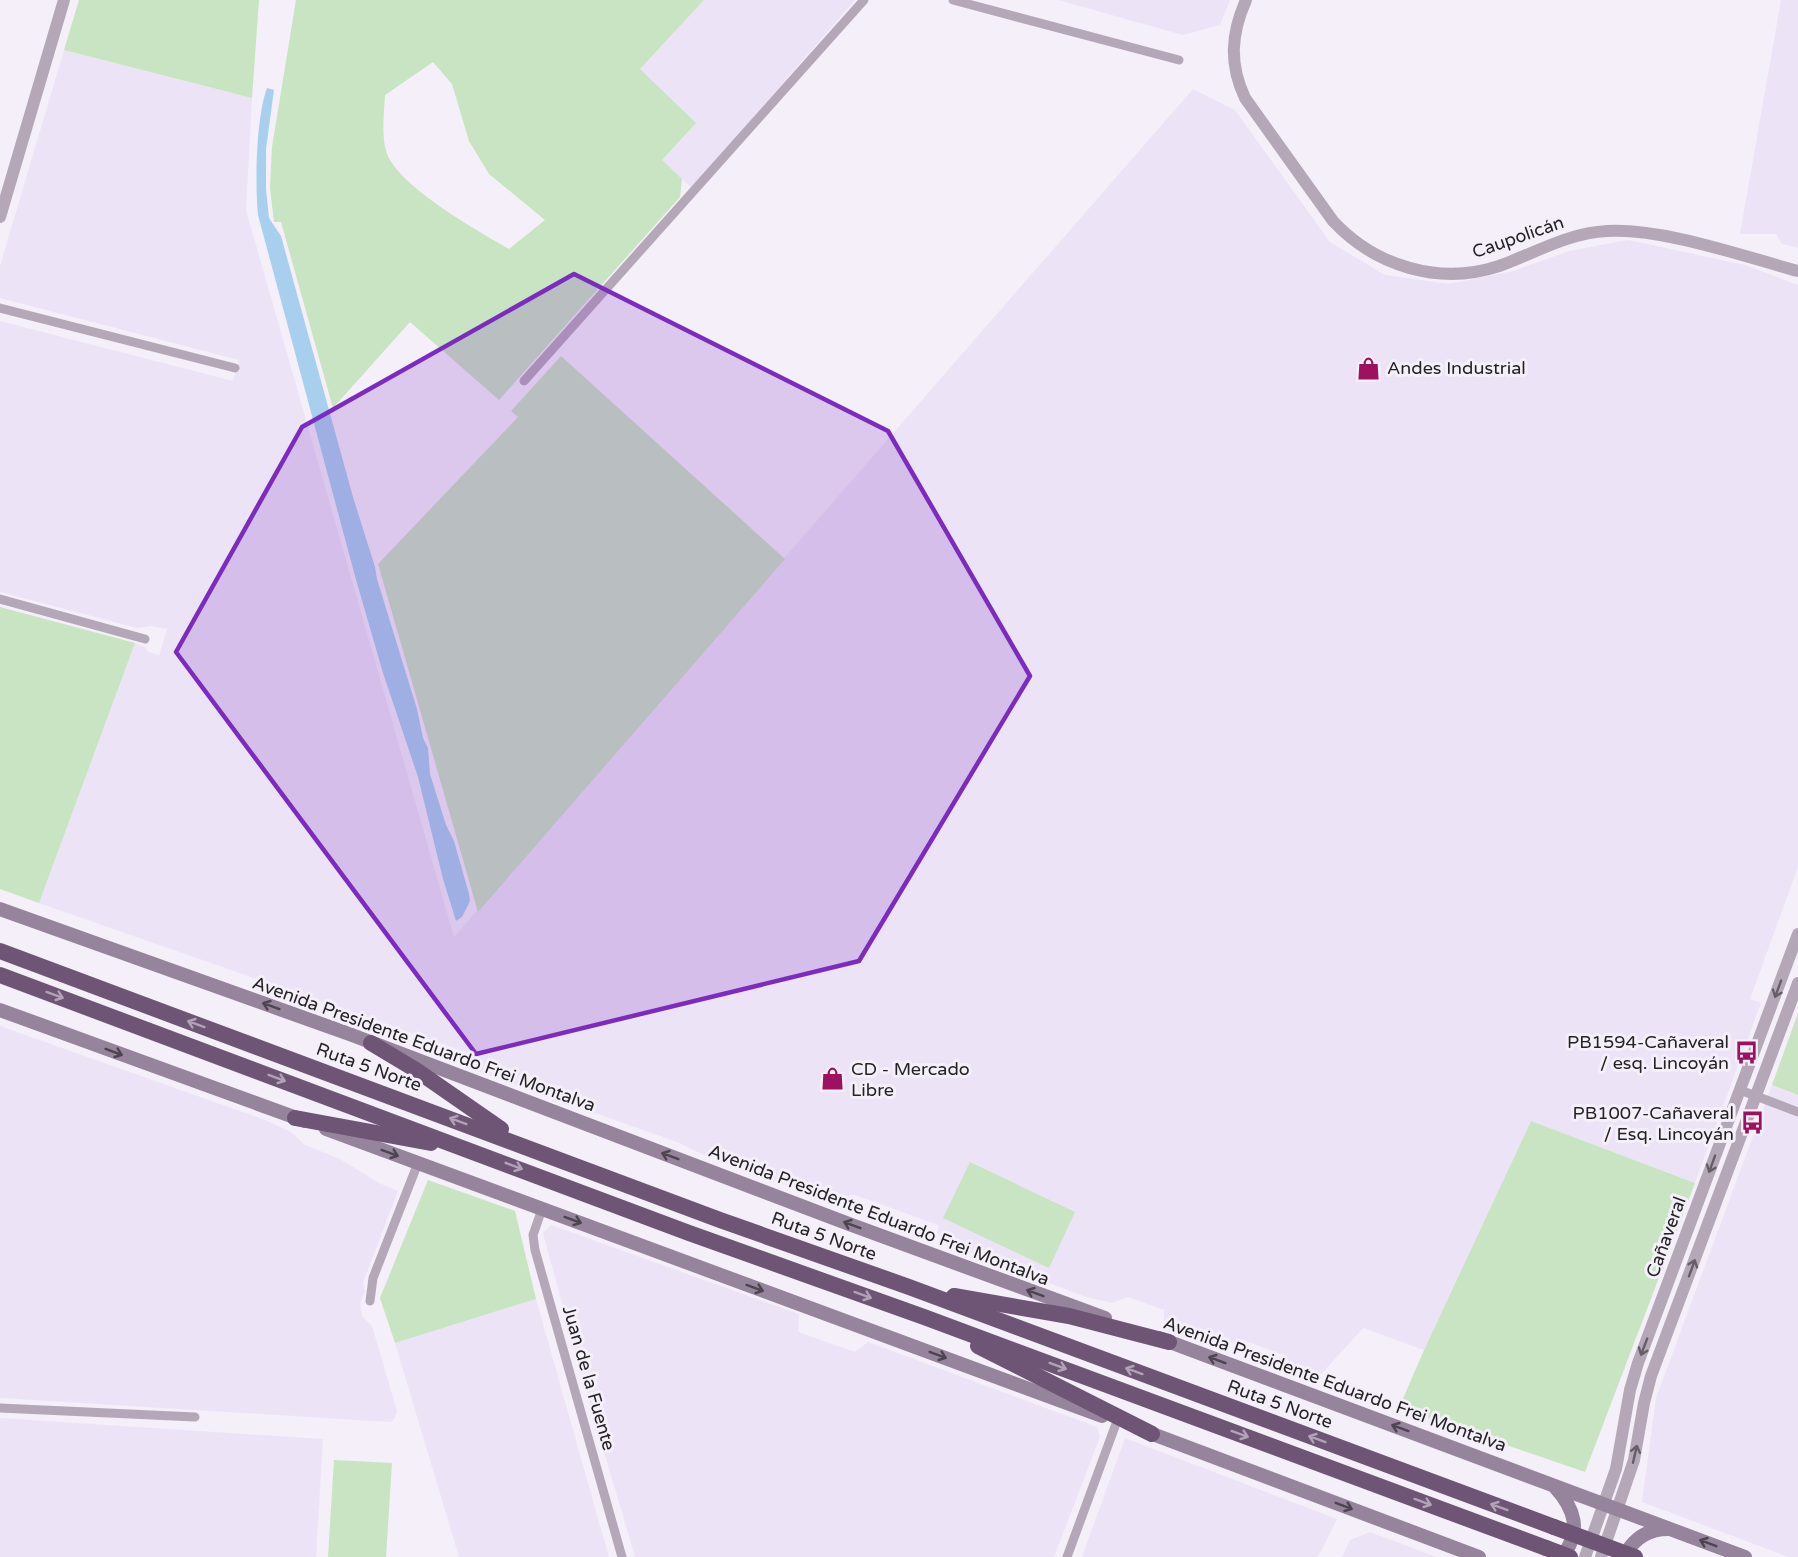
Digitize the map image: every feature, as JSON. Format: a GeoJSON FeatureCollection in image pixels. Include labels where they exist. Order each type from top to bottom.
{"type":"FeatureCollection","features":[{"type":"Feature","properties":{"kind":"highway","name":"Ruta 5 Norte"},"geometry":{"type":"LineString","coordinates":[[0,951],[720,1220],[909,1287],[1635,1557]]}},
{"type":"Feature","properties":{"kind":"highway"},"geometry":{"type":"LineString","coordinates":[[0,975],[689,1233],[924,1317],[1570,1557]]}},
{"type":"Feature","properties":{"kind":"highway"},"geometry":{"type":"LineString","coordinates":[[371,1043],[532,1149]]}},
{"type":"Feature","properties":{"kind":"highway"},"geometry":{"type":"LineString","coordinates":[[295,1118],[410,1140],[459,1146]]}},
{"type":"Feature","properties":{"kind":"highway"},"geometry":{"type":"LineString","coordinates":[[909,1287],[1069,1316],[1169,1342]]}},
{"type":"Feature","properties":{"kind":"highway"},"geometry":{"type":"LineString","coordinates":[[924,1317],[1152,1434]]}},
{"type":"Feature","properties":{"kind":"main road","name":"Avenida Presidente Eduardo Frei Montalva"},"geometry":{"type":"LineString","coordinates":[[0,909],[371,1043],[1745,1557]]}},
{"type":"Feature","properties":{"kind":"main road"},"geometry":{"type":"LineString","coordinates":[[0,1010],[1117,1421],[1479,1557]]}},
{"type":"Feature","properties":{"kind":"main road"},"geometry":{"type":"LineString","coordinates":[[1553,1485],[1569,1505],[1573,1518],[1572,1538],[1562,1557]]}},
{"type":"Feature","properties":{"kind":"main road"},"geometry":{"type":"LineString","coordinates":[[1624,1557],[1643,1535],[1671,1529]]}},
{"type":"Feature","properties":{"kind":"street"},"geometry":{"type":"LineString","coordinates":[[0,217],[64,0]]}},
{"type":"Feature","properties":{"kind":"street"},"geometry":{"type":"LineString","coordinates":[[524,381],[864,0]]}},
{"type":"Feature","properties":{"kind":"street"},"geometry":{"type":"LineString","coordinates":[[953,0],[1179,60]]}},
{"type":"Feature","properties":{"kind":"street","name":"Caupolicán"},"geometry":{"type":"LineString","coordinates":[[1246,0],[1236,25],[1233,48],[1237,77],[1245,98],[1333,221],[1349,237],[1373,253],[1404,267],[1426,272],[1469,272],[1498,266],[1559,241],[1606,231],[1649,233],[1798,271]]}},
{"type":"Feature","properties":{"kind":"street"},"geometry":{"type":"LineString","coordinates":[[0,308],[235,368]]}},
{"type":"Feature","properties":{"kind":"street"},"geometry":{"type":"LineString","coordinates":[[0,599],[145,639]]}},
{"type":"Feature","properties":{"kind":"street","name":"Cañaveral"},"geometry":{"type":"LineString","coordinates":[[1585,1557],[1616,1469],[1630,1390],[1638,1363],[1798,934]]}},
{"type":"Feature","properties":{"kind":"street","name":"Cañaveral"},"geometry":{"type":"LineString","coordinates":[[1601,1557],[1634,1460],[1644,1403],[1652,1376],[1798,982]]}},
{"type":"Feature","properties":{"kind":"street"},"geometry":{"type":"LineString","coordinates":[[1740,1090],[1798,1112]]}},
{"type":"Feature","properties":{"kind":"street"},"geometry":{"type":"LineString","coordinates":[[370,1301],[373,1278],[418,1163]]}},
{"type":"Feature","properties":{"kind":"street","name":"Juan de la Fuente"},"geometry":{"type":"LineString","coordinates":[[542,1209],[533,1235],[535,1250],[622,1557]]}},
{"type":"Feature","properties":{"kind":"street"},"geometry":{"type":"LineString","coordinates":[[0,1408],[195,1417]]}},
{"type":"Feature","properties":{"kind":"street"},"geometry":{"type":"LineString","coordinates":[[1067,1557],[1117,1421]]}},
{"type":"Feature","properties":{"kind":"highlighted area"},"geometry":{"type":"Polygon","coordinates":[[[574,274],[888,431],[1030,676],[859,961],[476,1054],[176,652],[302,427],[574,274]]]}},
{"type":"Feature","properties":{"kind":"shaded area"},"geometry":{"type":"Polygon","coordinates":[[[704,0],[855,0],[692,188],[662,161],[639,70],[704,0]]]}},
{"type":"Feature","properties":{"kind":"shaded area"},"geometry":{"type":"Polygon","coordinates":[[[1058,0],[1230,0],[1220,25],[1183,35],[1058,0]]]}},
{"type":"Feature","properties":{"kind":"shaded area"},"geometry":{"type":"Polygon","coordinates":[[[1781,0],[1798,0],[1798,248],[1782,244],[1776,234],[1740,234],[1781,0]]]}},
{"type":"Feature","properties":{"kind":"shaded area"},"geometry":{"type":"Polygon","coordinates":[[[64,50],[252,98],[246,210],[454,937],[1193,89],[1235,110],[1330,242],[1385,275],[1449,284],[1513,271],[1569,251],[1628,240],[1745,265],[1798,285],[1798,867],[1750,999],[1761,1003],[1695,1183],[1531,1121],[1424,1350],[1363,1328],[1314,1382],[1293,1370],[1286,1356],[1243,1340],[1218,1345],[1188,1336],[1164,1322],[1164,1310],[1128,1297],[1112,1303],[1086,1297],[952,1246],[937,1232],[939,1225],[855,1195],[850,1195],[840,1205],[702,1154],[677,1142],[474,1070],[468,1053],[39,903],[135,643],[145,647],[148,652],[159,655],[167,629],[151,626],[137,628],[0,592],[0,321],[233,381],[239,360],[0,298],[0,266],[64,50]]]}},
{"type":"Feature","properties":{"kind":"shaded area"},"geometry":{"type":"Polygon","coordinates":[[[0,1026],[265,1120],[291,1132],[305,1145],[340,1159],[379,1183],[398,1191],[363,1283],[365,1291],[360,1303],[362,1316],[372,1326],[397,1411],[391,1422],[0,1398],[0,1026]]]}},
{"type":"Feature","properties":{"kind":"shaded area"},"geometry":{"type":"Polygon","coordinates":[[[1772,1085],[1798,1095],[1798,1557],[1789,1557],[1642,1502],[1656,1398],[1772,1085]]]}},
{"type":"Feature","properties":{"kind":"shaded area"},"geometry":{"type":"Polygon","coordinates":[[[551,1225],[799,1314],[798,1332],[855,1352],[868,1342],[1097,1427],[1100,1437],[1054,1557],[635,1557],[546,1245],[543,1233],[551,1225]]]}},
{"type":"Feature","properties":{"kind":"shaded area"},"geometry":{"type":"Polygon","coordinates":[[[536,1299],[609,1557],[459,1557],[395,1343],[536,1299]]]}},
{"type":"Feature","properties":{"kind":"shaded area"},"geometry":{"type":"Polygon","coordinates":[[[0,1418],[323,1439],[316,1557],[0,1557],[0,1418]]]}},
{"type":"Feature","properties":{"kind":"shaded area"},"geometry":{"type":"Polygon","coordinates":[[[1125,1438],[1337,1519],[1318,1557],[1082,1557],[1125,1438]]]}},
{"type":"Feature","properties":{"kind":"shaded area"},"geometry":{"type":"Polygon","coordinates":[[[1370,1532],[1437,1557],[1342,1557],[1350,1540],[1370,1532]]]}},
{"type":"Feature","properties":{"kind":"green space"},"geometry":{"type":"Polygon","coordinates":[[[79,0],[259,0],[252,98],[64,50],[79,0]]]}},
{"type":"Feature","properties":{"kind":"green space"},"geometry":{"type":"Polygon","coordinates":[[[296,0],[704,0],[640,69],[696,123],[662,160],[682,179],[680,197],[499,400],[410,322],[333,408],[281,222],[274,222],[270,188],[272,147],[296,0]],[[433,62],[385,95],[383,129],[387,153],[399,172],[427,197],[509,249],[545,220],[489,174],[469,141],[452,84],[433,62]]]}},
{"type":"Feature","properties":{"kind":"green space"},"geometry":{"type":"Polygon","coordinates":[[[561,356],[785,559],[478,912],[378,564],[518,417],[511,411],[561,356]]]}},
{"type":"Feature","properties":{"kind":"green space"},"geometry":{"type":"Polygon","coordinates":[[[0,607],[135,643],[39,903],[0,889],[0,607]]]}},
{"type":"Feature","properties":{"kind":"green space"},"geometry":{"type":"Polygon","coordinates":[[[1798,1013],[1798,1095],[1772,1085],[1798,1013]]]}},
{"type":"Feature","properties":{"kind":"green space"},"geometry":{"type":"Polygon","coordinates":[[[1531,1121],[1695,1183],[1585,1472],[1399,1408],[1531,1121]]]}},
{"type":"Feature","properties":{"kind":"green space"},"geometry":{"type":"Polygon","coordinates":[[[970,1162],[1075,1212],[1049,1268],[943,1218],[970,1162]]]}},
{"type":"Feature","properties":{"kind":"green space"},"geometry":{"type":"Polygon","coordinates":[[[428,1180],[515,1211],[536,1299],[395,1343],[380,1298],[428,1180]]]}},
{"type":"Feature","properties":{"kind":"green space"},"geometry":{"type":"Polygon","coordinates":[[[334,1460],[392,1463],[386,1557],[328,1557],[334,1460]]]}},
{"type":"Feature","properties":{"kind":"water"},"geometry":{"type":"Polygon","coordinates":[[[267,88],[274,90],[266,149],[269,218],[281,236],[353,497],[417,709],[423,738],[428,748],[430,774],[446,825],[454,841],[469,894],[470,901],[462,917],[456,921],[443,879],[418,777],[383,673],[355,576],[258,215],[257,151],[263,101],[267,88]]]}},
{"type":"Feature","properties":{"kind":"place","name":"Andes Industrial"},"geometry":{"type":"Point","coordinates":[1369,368]}},
{"type":"Feature","properties":{"kind":"place","name":"PB1594-Cañaveral / esq. Lincoyán"},"geometry":{"type":"Point","coordinates":[1747,1052]}},
{"type":"Feature","properties":{"kind":"place","name":"CD - Mercado Libre"},"geometry":{"type":"Point","coordinates":[833,1079]}},
{"type":"Feature","properties":{"kind":"place","name":"PB1007-Cañaveral / Esq. Lincoyán"},"geometry":{"type":"Point","coordinates":[1752,1123]}}]}
